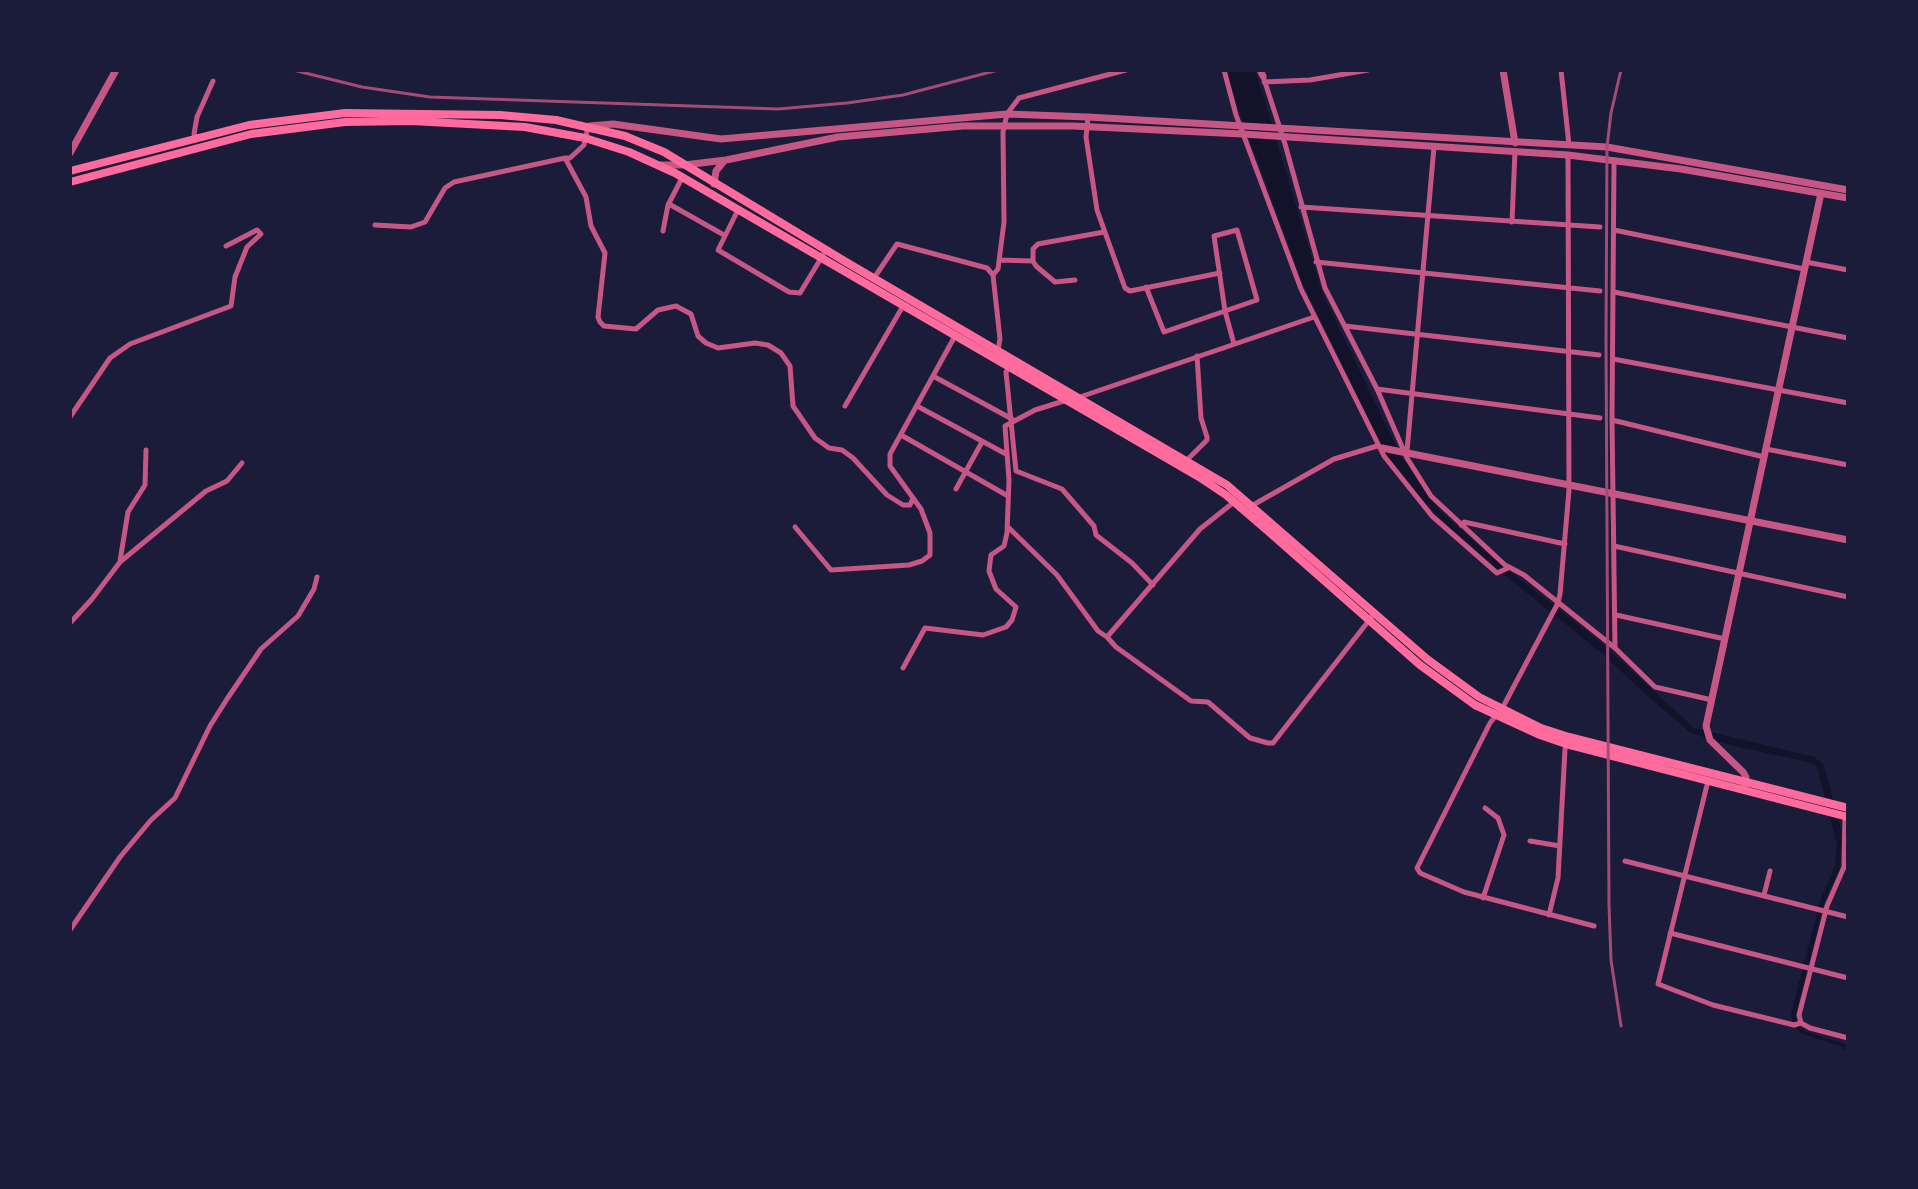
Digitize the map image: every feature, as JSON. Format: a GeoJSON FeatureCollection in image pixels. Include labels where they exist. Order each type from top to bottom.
{"type":"FeatureCollection","features":[{"type":"Feature","properties":{"kind":"main road"},"geometry":{"type":"LineString","coordinates":[[70,171],[282,119],[345,113],[489,114],[588,126],[646,143],[903,306],[1199,477],[1234,502],[1371,617]]}},
{"type":"Feature","properties":{"kind":"main road"},"geometry":{"type":"LineString","coordinates":[[70,182],[251,134],[345,122],[499,124],[585,138],[659,164],[738,210],[874,278],[1227,485],[1253,505],[1454,692],[1569,745],[1847,814]]}},
{"type":"Feature","properties":{"kind":"street"},"geometry":{"type":"LineString","coordinates":[[70,153],[116,70]]}},
{"type":"Feature","properties":{"kind":"street"},"geometry":{"type":"LineString","coordinates":[[993,275],[998,269],[1004,212],[1004,125],[1007,114],[1019,98],[1126,70]]}},
{"type":"Feature","properties":{"kind":"street"},"geometry":{"type":"LineString","coordinates":[[1224,70],[1314,317],[1380,447],[1432,516],[1497,573],[1508,568]]}},
{"type":"Feature","properties":{"kind":"street"},"geometry":{"type":"LineString","coordinates":[[1368,70],[1310,80],[1262,76],[1325,288],[1377,389],[1403,452],[1431,496],[1461,525],[1508,568],[1524,575],[1615,648],[1655,687],[1712,700]]}},
{"type":"Feature","properties":{"kind":"street"},"geometry":{"type":"LineString","coordinates":[[1503,70],[1516,152],[1512,222]]}},
{"type":"Feature","properties":{"kind":"street"},"geometry":{"type":"LineString","coordinates":[[1561,70],[1569,145]]}},
{"type":"Feature","properties":{"kind":"street"},"geometry":{"type":"LineString","coordinates":[[197,138],[194,134],[197,117],[213,81]]}},
{"type":"Feature","properties":{"kind":"street"},"geometry":{"type":"LineString","coordinates":[[375,225],[411,227],[425,222],[445,188],[454,182],[570,158],[584,145],[588,126],[613,124],[721,139],[1007,114],[1088,117],[1244,130],[1279,136],[1568,155],[1848,198]]}},
{"type":"Feature","properties":{"kind":"street"},"geometry":{"type":"LineString","coordinates":[[1088,117],[1086,137],[1097,210],[1125,288],[1130,291],[1220,273]]}},
{"type":"Feature","properties":{"kind":"street"},"geometry":{"type":"LineString","coordinates":[[659,164],[684,165],[726,160],[838,137],[963,126],[1244,130],[1276,127],[1619,149],[1848,190]]}},
{"type":"Feature","properties":{"kind":"street"},"geometry":{"type":"LineString","coordinates":[[1500,151],[1515,143]]}},
{"type":"Feature","properties":{"kind":"street"},"geometry":{"type":"LineString","coordinates":[[1515,143],[1538,153]]}},
{"type":"Feature","properties":{"kind":"street"},"geometry":{"type":"LineString","coordinates":[[1403,452],[1413,392],[1434,147]]}},
{"type":"Feature","properties":{"kind":"street"},"geometry":{"type":"LineString","coordinates":[[1568,155],[1569,485],[1558,604],[1417,868],[1420,873],[1464,892],[1594,926]]}},
{"type":"Feature","properties":{"kind":"street"},"geometry":{"type":"LineString","coordinates":[[565,158],[586,197],[591,226],[605,253],[598,317],[604,326],[636,329],[658,310],[676,306],[691,314],[698,336],[706,343],[718,348],[755,343],[768,345],[781,353],[790,366],[793,406],[815,438],[853,458],[887,495],[903,505],[910,505],[913,498]]}},
{"type":"Feature","properties":{"kind":"street"},"geometry":{"type":"LineString","coordinates":[[714,184],[716,171],[726,160]]}},
{"type":"Feature","properties":{"kind":"street"},"geometry":{"type":"LineString","coordinates":[[1614,160],[1612,420],[1615,648]]}},
{"type":"Feature","properties":{"kind":"street"},"geometry":{"type":"LineString","coordinates":[[663,231],[669,204],[683,177]]}},
{"type":"Feature","properties":{"kind":"street"},"geometry":{"type":"LineString","coordinates":[[1744,786],[1746,777],[1743,772],[1714,745],[1706,726],[1821,193],[1813,183]]}},
{"type":"Feature","properties":{"kind":"street"},"geometry":{"type":"LineString","coordinates":[[1821,193],[1831,186]]}},
{"type":"Feature","properties":{"kind":"street"},"geometry":{"type":"LineString","coordinates":[[669,204],[724,235]]}},
{"type":"Feature","properties":{"kind":"street"},"geometry":{"type":"LineString","coordinates":[[1301,207],[1600,227]]}},
{"type":"Feature","properties":{"kind":"street"},"geometry":{"type":"LineString","coordinates":[[738,210],[718,246],[720,252],[792,293],[800,293],[823,254]]}},
{"type":"Feature","properties":{"kind":"street"},"geometry":{"type":"LineString","coordinates":[[70,417],[110,358],[130,344],[231,306],[235,277],[247,247],[261,234],[257,230],[226,246]]}},
{"type":"Feature","properties":{"kind":"street"},"geometry":{"type":"LineString","coordinates":[[1146,287],[1164,332],[1225,311],[1257,300],[1237,230],[1214,236],[1225,311],[1234,344]]}},
{"type":"Feature","properties":{"kind":"street"},"geometry":{"type":"LineString","coordinates":[[1614,230],[1805,266],[1848,270]]}},
{"type":"Feature","properties":{"kind":"street"},"geometry":{"type":"LineString","coordinates":[[1033,261],[1033,249],[1038,244],[1104,232]]}},
{"type":"Feature","properties":{"kind":"street"},"geometry":{"type":"LineString","coordinates":[[874,278],[897,244],[987,268],[993,275],[1000,339],[998,350]]}},
{"type":"Feature","properties":{"kind":"street"},"geometry":{"type":"LineString","coordinates":[[999,260],[1033,261],[1055,282],[1075,280]]}},
{"type":"Feature","properties":{"kind":"street"},"geometry":{"type":"LineString","coordinates":[[1316,262],[1600,291]]}},
{"type":"Feature","properties":{"kind":"street"},"geometry":{"type":"LineString","coordinates":[[1614,292],[1848,338]]}},
{"type":"Feature","properties":{"kind":"street"},"geometry":{"type":"LineString","coordinates":[[845,406],[903,306]]}},
{"type":"Feature","properties":{"kind":"street"},"geometry":{"type":"LineString","coordinates":[[903,668],[925,628],[983,635],[1006,627],[1012,620],[1016,607],[996,589],[989,571],[991,555],[1004,546],[1008,496],[1005,426],[1012,420],[1314,317]]}},
{"type":"Feature","properties":{"kind":"street"},"geometry":{"type":"LineString","coordinates":[[1344,326],[1599,355]]}},
{"type":"Feature","properties":{"kind":"street"},"geometry":{"type":"LineString","coordinates":[[795,527],[831,570],[909,565],[930,555],[930,533],[921,509],[890,466],[890,454],[955,336]]}},
{"type":"Feature","properties":{"kind":"street"},"geometry":{"type":"LineString","coordinates":[[1187,460],[1207,440],[1201,418],[1197,356]]}},
{"type":"Feature","properties":{"kind":"street"},"geometry":{"type":"LineString","coordinates":[[1613,359],[1848,403]]}},
{"type":"Feature","properties":{"kind":"street"},"geometry":{"type":"LineString","coordinates":[[1009,367],[1006,372],[1016,471],[1062,489],[1094,526],[1096,535],[1132,563],[1153,585]]}},
{"type":"Feature","properties":{"kind":"street"},"geometry":{"type":"LineString","coordinates":[[933,376],[1012,420]]}},
{"type":"Feature","properties":{"kind":"street"},"geometry":{"type":"LineString","coordinates":[[1377,389],[1600,418]]}},
{"type":"Feature","properties":{"kind":"street"},"geometry":{"type":"LineString","coordinates":[[917,406],[1006,454]]}},
{"type":"Feature","properties":{"kind":"street"},"geometry":{"type":"LineString","coordinates":[[1612,420],[1765,453],[1848,465]]}},
{"type":"Feature","properties":{"kind":"street"},"geometry":{"type":"LineString","coordinates":[[901,435],[1008,496]]}},
{"type":"Feature","properties":{"kind":"street"},"geometry":{"type":"LineString","coordinates":[[956,489],[982,442]]}},
{"type":"Feature","properties":{"kind":"street"},"geometry":{"type":"LineString","coordinates":[[1253,505],[1334,459],[1380,447],[1848,540]]}},
{"type":"Feature","properties":{"kind":"street"},"geometry":{"type":"LineString","coordinates":[[120,562],[128,512],[145,485],[146,450]]}},
{"type":"Feature","properties":{"kind":"street"},"geometry":{"type":"LineString","coordinates":[[70,623],[120,562],[206,491],[227,481],[242,463]]}},
{"type":"Feature","properties":{"kind":"street"},"geometry":{"type":"LineString","coordinates":[[1107,637],[1210,518],[1234,502]]}},
{"type":"Feature","properties":{"kind":"street"},"geometry":{"type":"LineString","coordinates":[[1461,525],[1464,522],[1565,544]]}},
{"type":"Feature","properties":{"kind":"street"},"geometry":{"type":"LineString","coordinates":[[1007,526],[1057,575],[1098,631],[1191,701],[1208,702],[1250,738],[1268,743],[1273,743],[1371,617]]}},
{"type":"Feature","properties":{"kind":"street"},"geometry":{"type":"LineString","coordinates":[[1614,546],[1848,597]]}},
{"type":"Feature","properties":{"kind":"street"},"geometry":{"type":"LineString","coordinates":[[70,930],[120,857],[151,820],[175,798],[210,726],[227,699],[261,649],[298,616],[314,589],[317,577]]}},
{"type":"Feature","properties":{"kind":"street"},"geometry":{"type":"LineString","coordinates":[[1616,615],[1725,639]]}},
{"type":"Feature","properties":{"kind":"street"},"geometry":{"type":"LineString","coordinates":[[1549,915],[1558,878],[1565,749]]}},
{"type":"Feature","properties":{"kind":"street"},"geometry":{"type":"LineString","coordinates":[[1707,785],[1658,984],[1713,1005],[1848,1038]]}},
{"type":"Feature","properties":{"kind":"street"},"geometry":{"type":"LineString","coordinates":[[1483,898],[1504,835],[1498,818],[1485,808]]}},
{"type":"Feature","properties":{"kind":"street"},"geometry":{"type":"LineString","coordinates":[[1798,1024],[1807,968],[1822,910],[1844,867],[1847,814]]}},
{"type":"Feature","properties":{"kind":"street"},"geometry":{"type":"LineString","coordinates":[[1530,841],[1560,846]]}},
{"type":"Feature","properties":{"kind":"street"},"geometry":{"type":"LineString","coordinates":[[1625,861],[1848,917]]}},
{"type":"Feature","properties":{"kind":"street"},"geometry":{"type":"LineString","coordinates":[[1764,895],[1770,871]]}},
{"type":"Feature","properties":{"kind":"street"},"geometry":{"type":"LineString","coordinates":[[1670,933],[1848,978]]}},
{"type":"Feature","properties":{"kind":"shaded area"},"geometry":{"type":"Polygon","coordinates":[[[1228,70],[1254,70],[1257,76],[1323,295],[1402,458],[1440,511],[1493,558],[1599,641],[1694,728],[1814,757],[1824,765],[1841,829],[1840,867],[1824,903],[1795,1017],[1804,1031],[1848,1045],[1848,1052],[1840,1046],[1800,1033],[1791,1014],[1820,901],[1835,867],[1837,844],[1817,767],[1812,763],[1691,733],[1604,655],[1467,545],[1411,489],[1386,455],[1303,284],[1230,85],[1228,70]]]}},
{"type":"Feature","properties":{"kind":"railway"},"geometry":{"type":"LineString","coordinates":[[293,70],[362,87],[430,97],[778,109],[903,95],[998,70]]}},
{"type":"Feature","properties":{"kind":"railway"},"geometry":{"type":"LineString","coordinates":[[1621,70],[1607,147],[1606,340],[1609,905],[1611,960],[1621,1026]]}}]}
